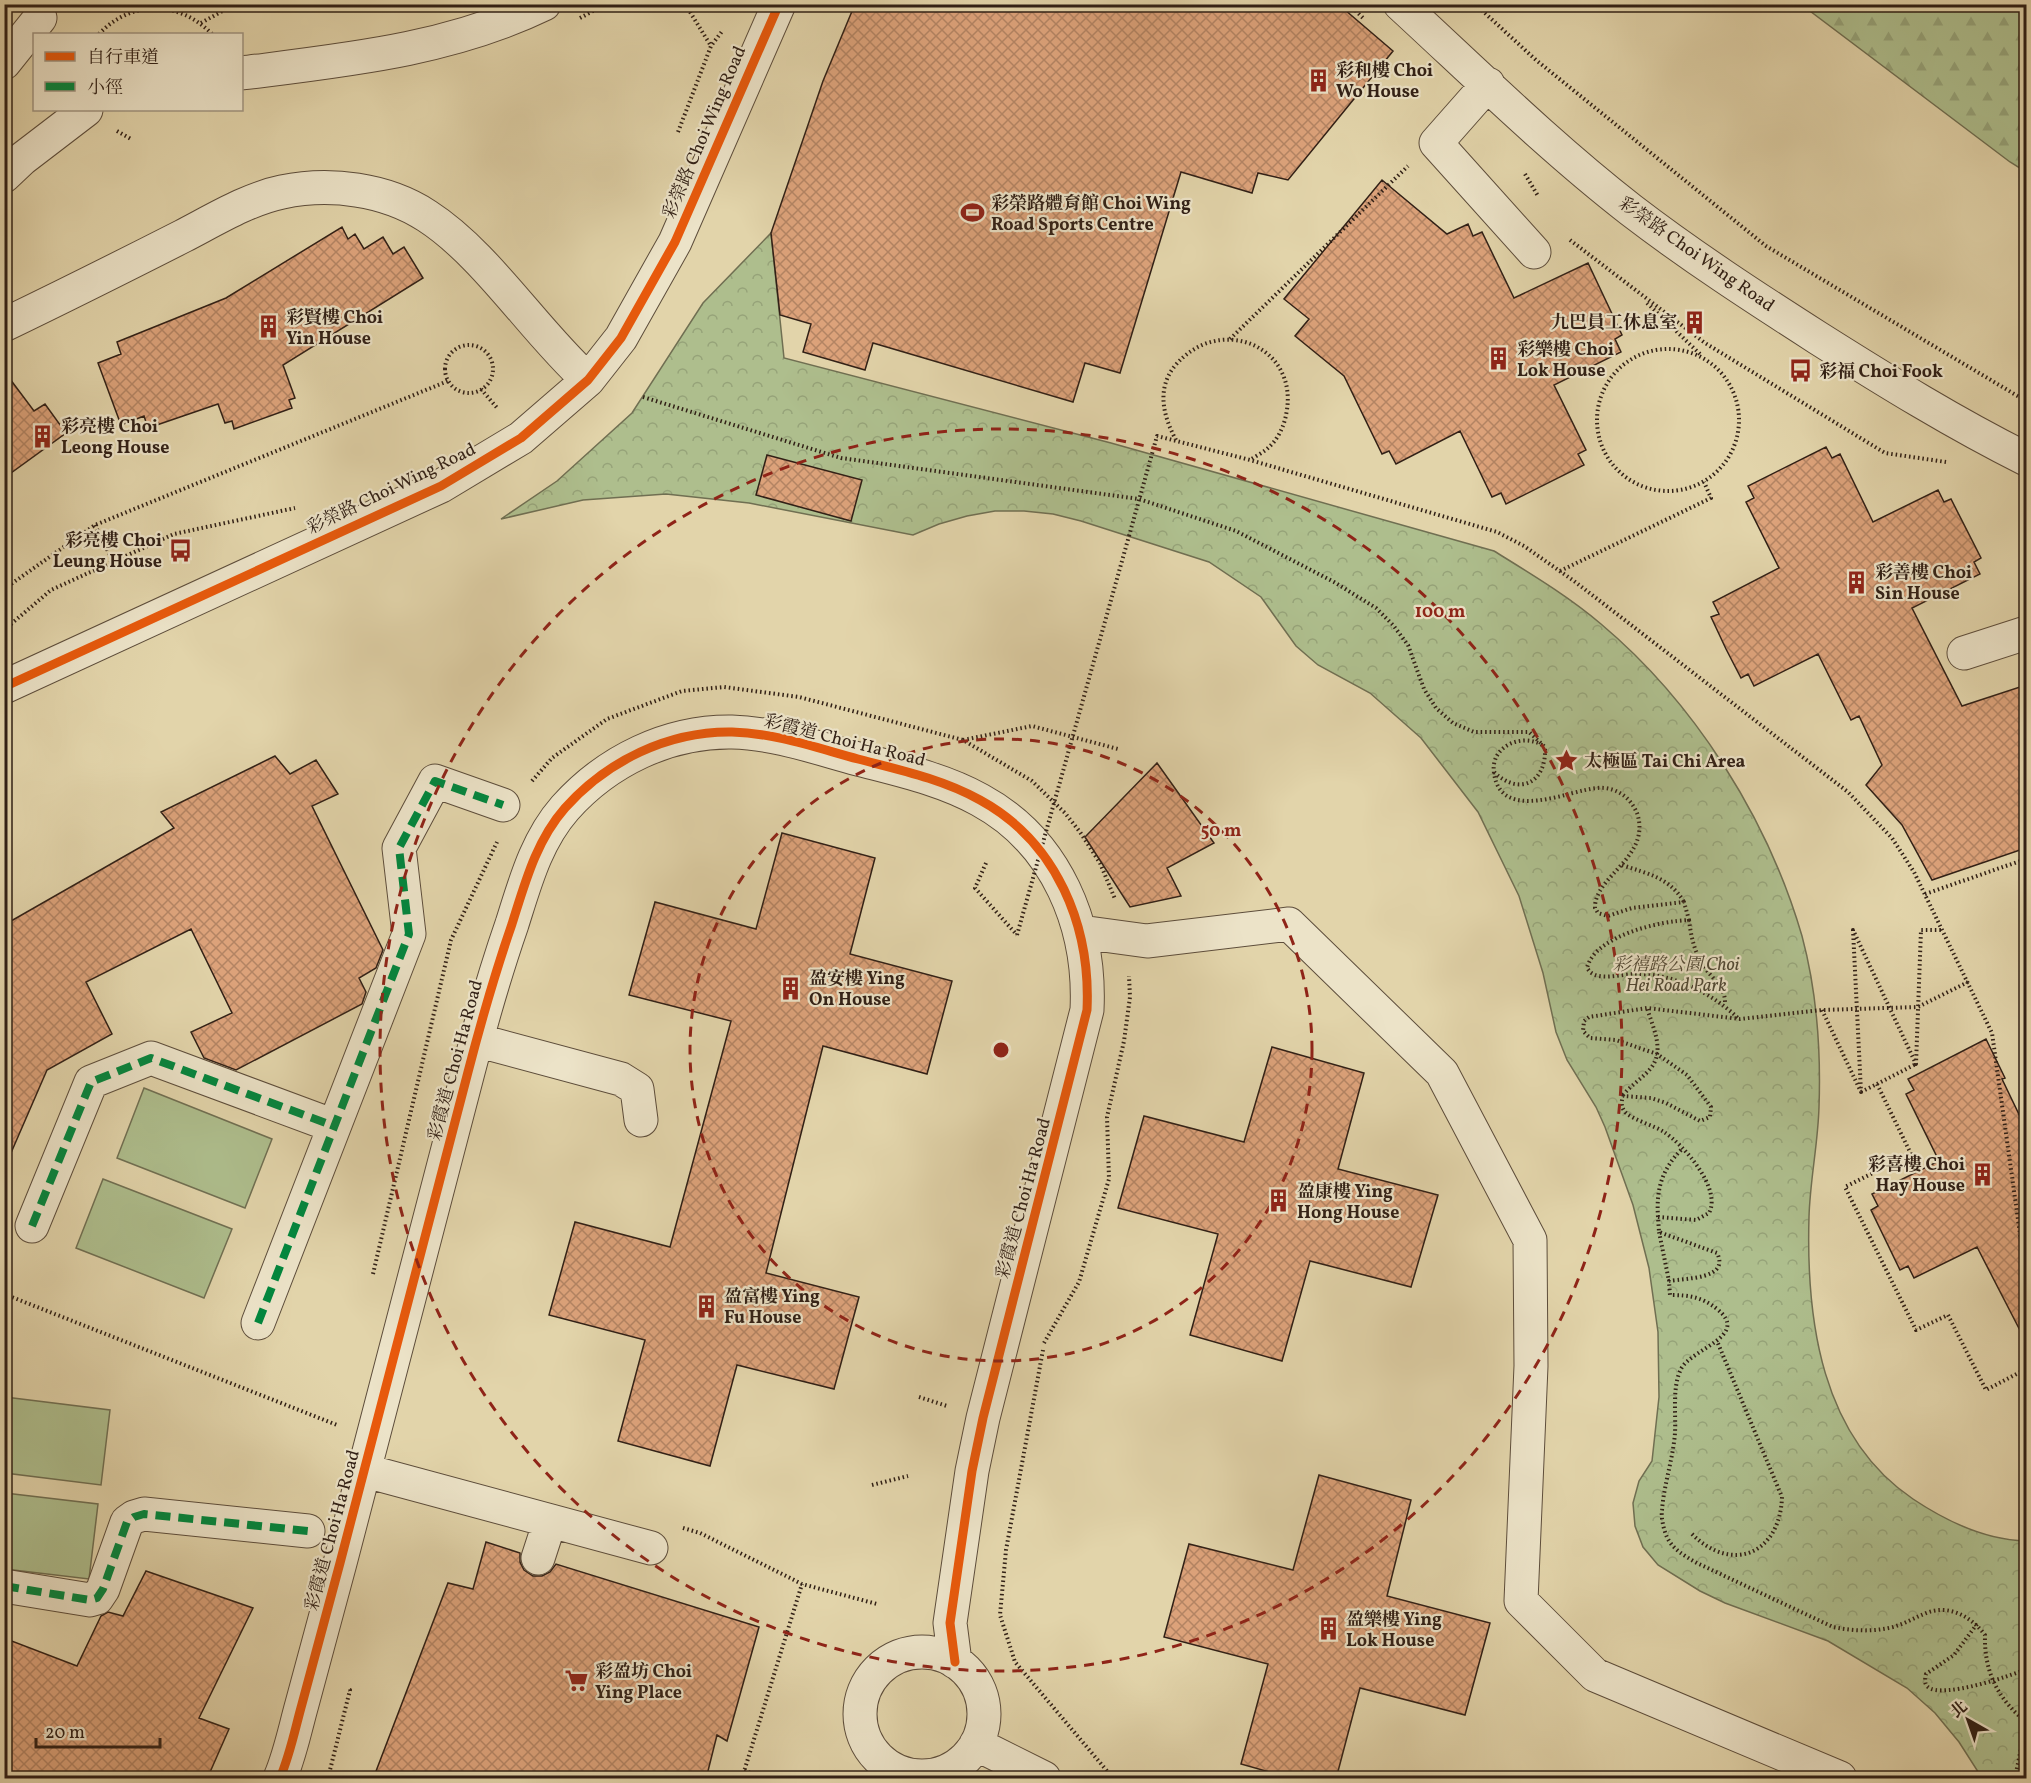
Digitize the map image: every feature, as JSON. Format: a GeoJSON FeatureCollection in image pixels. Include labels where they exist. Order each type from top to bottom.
{"type":"FeatureCollection","features":[{"type":"Feature","properties":{"kind":"street"},"geometry":{"type":"LineString","coordinates":[[243,73],[367,58],[415,48],[506,21],[544,4]]}},
{"type":"Feature","properties":{"kind":"street","name":"彩榮路 Choi Wing Road"},"geometry":{"type":"LineString","coordinates":[[4,687],[441,486],[521,438],[588,380],[621,338],[675,242],[779,4]]}},
{"type":"Feature","properties":{"kind":"street","name":"彩榮路 Choi Wing Road"},"geometry":{"type":"LineString","coordinates":[[1400,4],[1629,208],[1729,280],[1911,397],[2026,459]]}},
{"type":"Feature","properties":{"kind":"street"},"geometry":{"type":"LineString","coordinates":[[35,33],[49,19]]}},
{"type":"Feature","properties":{"kind":"street"},"geometry":{"type":"LineString","coordinates":[[4,63],[33,35]]}},
{"type":"Feature","properties":{"kind":"street"},"geometry":{"type":"LineString","coordinates":[[1488,84],[1436,143],[1534,252]]}},
{"type":"Feature","properties":{"kind":"street"},"geometry":{"type":"LineString","coordinates":[[4,176],[22,159],[85,111]]}},
{"type":"Feature","properties":{"kind":"street"},"geometry":{"type":"LineString","coordinates":[[4,326],[235,210],[281,192],[331,187],[380,195],[426,215],[465,246],[563,357],[588,380]]}},
{"type":"Feature","properties":{"kind":"street"},"geometry":{"type":"LineString","coordinates":[[1964,652],[2026,633]]}},
{"type":"Feature","properties":{"kind":"street","name":"彩霞道 Choi Ha Road"},"geometry":{"type":"LineString","coordinates":[[281,1776],[366,1471],[476,1040],[532,861],[563,810],[607,770],[635,753],[664,742],[696,735],[731,732],[793,741],[934,779],[965,792],[1008,819],[1053,869],[1068,895],[1081,932],[1088,983],[1086,1010],[982,1418],[972,1471],[951,1623],[955,1662]]}},
{"type":"Feature","properties":{"kind":"street"},"geometry":{"type":"LineString","coordinates":[[258,1323],[409,934],[399,848],[435,781],[502,819]]}},
{"type":"Feature","properties":{"kind":"street"},"geometry":{"type":"LineString","coordinates":[[1081,932],[1147,941],[1289,924],[1442,1073],[1530,1240],[1531,1366],[1521,1601],[1595,1675],[1840,1779]]}},
{"type":"Feature","properties":{"kind":"street"},"geometry":{"type":"LineString","coordinates":[[476,1040],[621,1079],[637,1089],[641,1120]]}},
{"type":"Feature","properties":{"kind":"street"},"geometry":{"type":"LineString","coordinates":[[32,1226],[91,1082],[151,1058],[334,1126]]}},
{"type":"Feature","properties":{"kind":"street"},"geometry":{"type":"LineString","coordinates":[[366,1471],[651,1548]]}},
{"type":"Feature","properties":{"kind":"street"},"geometry":{"type":"LineString","coordinates":[[4,1586],[90,1600],[96,1598],[103,1589],[127,1522],[144,1514],[308,1531]]}},
{"type":"Feature","properties":{"kind":"street"},"geometry":{"type":"LineString","coordinates":[[538,1558],[550,1521]]}},
{"type":"Feature","properties":{"kind":"street"},"geometry":{"type":"LineString","coordinates":[[922,1653],[939,1655],[955,1662],[974,1681],[984,1705],[982,1732],[976,1744],[967,1757],[955,1767],[940,1773],[925,1776],[893,1774],[873,1752],[861,1724],[861,1706],[866,1689],[875,1674],[904,1655],[922,1653]]}},
{"type":"Feature","properties":{"kind":"street"},"geometry":{"type":"LineString","coordinates":[[976,1744],[1044,1779]]}},
{"type":"Feature","properties":{"kind":"path"},"geometry":{"type":"LineString","coordinates":[[201,23],[235,4]]}},
{"type":"Feature","properties":{"kind":"path"},"geometry":{"type":"LineString","coordinates":[[1475,4],[1536,60],[1766,246],[2026,401]]}},
{"type":"Feature","properties":{"kind":"path"},"geometry":{"type":"LineString","coordinates":[[100,33],[118,16],[149,5],[173,8],[188,13],[211,33]]}},
{"type":"Feature","properties":{"kind":"path"},"geometry":{"type":"LineString","coordinates":[[1230,339],[1414,160]]}},
{"type":"Feature","properties":{"kind":"path"},"geometry":{"type":"LineString","coordinates":[[1636,292],[1705,358],[1722,371],[1733,389],[1739,409],[1739,431],[1733,452],[1720,469],[1704,482],[1680,491],[1655,491],[1632,482],[1613,465],[1601,444],[1596,420],[1601,395],[1614,374],[1633,357],[1656,349],[1682,349],[1705,358]]}},
{"type":"Feature","properties":{"kind":"path"},"geometry":{"type":"LineString","coordinates":[[1176,441],[1165,420],[1163,396],[1170,373],[1185,354],[1206,342],[1230,339],[1253,344],[1272,358],[1285,378],[1289,402],[1284,426],[1271,446],[1250,460]]}},
{"type":"Feature","properties":{"kind":"path"},"geometry":{"type":"LineString","coordinates":[[467,345],[480,348],[489,356],[493,368],[490,380],[481,389],[469,393],[457,390],[448,381],[445,370],[447,358],[456,349],[467,345]]}},
{"type":"Feature","properties":{"kind":"path"},"geometry":{"type":"LineString","coordinates":[[4,589],[95,525],[448,381]]}},
{"type":"Feature","properties":{"kind":"path"},"geometry":{"type":"LineString","coordinates":[[481,389],[500,411]]}},
{"type":"Feature","properties":{"kind":"path"},"geometry":{"type":"LineString","coordinates":[[643,397],[841,459],[1139,499],[1236,531],[1356,595],[1393,625],[1408,645],[1424,689],[1436,708],[1453,723],[1474,732],[1496,734],[1516,730],[1529,732],[1545,747]]}},
{"type":"Feature","properties":{"kind":"path"},"geometry":{"type":"LineString","coordinates":[[493,416],[509,405]]}},
{"type":"Feature","properties":{"kind":"path"},"geometry":{"type":"LineString","coordinates":[[986,863],[975,888],[1017,936],[1157,436],[1250,460],[1497,532],[1560,571],[1864,806],[1903,855],[1925,894],[1992,1033],[2026,1277]]}},
{"type":"Feature","properties":{"kind":"path"},"geometry":{"type":"LineString","coordinates":[[1560,571],[1711,498],[1704,482]]}},
{"type":"Feature","properties":{"kind":"path"},"geometry":{"type":"LineString","coordinates":[[95,525],[112,561]]}},
{"type":"Feature","properties":{"kind":"path"},"geometry":{"type":"LineString","coordinates":[[963,740],[1032,726],[1118,749]]}},
{"type":"Feature","properties":{"kind":"path"},"geometry":{"type":"LineString","coordinates":[[1545,747],[1536,742],[1524,740],[1506,745],[1499,753],[1494,772],[1498,785],[1508,795],[1524,800],[1541,801],[1558,799],[1597,788],[1612,789],[1625,795],[1637,814],[1639,836],[1633,849],[1597,898],[1595,908],[1598,913],[1608,916],[1632,908],[1684,902]]}},
{"type":"Feature","properties":{"kind":"path"},"geometry":{"type":"LineString","coordinates":[[1494,772],[1502,780],[1513,784],[1525,784],[1535,779],[1543,770],[1545,747]]}},
{"type":"Feature","properties":{"kind":"path"},"geometry":{"type":"LineString","coordinates":[[1925,894],[2026,859]]}},
{"type":"Feature","properties":{"kind":"path"},"geometry":{"type":"LineString","coordinates":[[1622,865],[1658,876],[1676,889],[1684,902],[1694,949],[1703,967],[1722,987],[1725,1005]]}},
{"type":"Feature","properties":{"kind":"path"},"geometry":{"type":"LineString","coordinates":[[1689,920],[1646,925],[1626,934],[1593,957],[1587,968],[1594,976],[1636,974],[1668,978],[1698,989],[1725,1005],[1740,1019]]}},
{"type":"Feature","properties":{"kind":"path"},"geometry":{"type":"LineString","coordinates":[[1861,1092],[1853,930],[1887,1008],[1916,1064]]}},
{"type":"Feature","properties":{"kind":"path"},"geometry":{"type":"LineString","coordinates":[[1916,1064],[1921,930],[1942,930]]}},
{"type":"Feature","properties":{"kind":"path"},"geometry":{"type":"LineString","coordinates":[[1623,1095],[1651,1098],[1666,1103],[1700,1121],[1710,1117],[1711,1107],[1686,1075],[1657,1054],[1616,1040],[1590,1038],[1583,1031],[1584,1021],[1589,1017],[1647,1008],[1740,1019],[1822,1010],[1918,1006],[1968,982]]}},
{"type":"Feature","properties":{"kind":"path"},"geometry":{"type":"LineString","coordinates":[[1647,1008],[1658,1043],[1657,1054],[1651,1068],[1623,1095],[1622,1108],[1627,1114],[1667,1134],[1682,1149],[1705,1179],[1713,1200],[1712,1207],[1703,1218],[1696,1220],[1658,1217]]}},
{"type":"Feature","properties":{"kind":"path"},"geometry":{"type":"LineString","coordinates":[[1822,1010],[1861,1092]]}},
{"type":"Feature","properties":{"kind":"path"},"geometry":{"type":"LineString","coordinates":[[1861,1092],[1916,1064]]}},
{"type":"Feature","properties":{"kind":"path"},"geometry":{"type":"LineString","coordinates":[[1876,1084],[1911,1154],[1845,1187],[1916,1330],[1948,1315],[1986,1390],[2026,1369]]}},
{"type":"Feature","properties":{"kind":"path"},"geometry":{"type":"LineString","coordinates":[[1682,1149],[1672,1159],[1658,1187],[1659,1232],[1670,1295],[1687,1295],[1704,1299],[1725,1316],[1728,1325],[1725,1335],[1718,1341],[1687,1360],[1677,1381],[1675,1434],[1661,1512],[1665,1533],[1677,1551],[1697,1563],[1833,1627],[1854,1631],[1895,1627],[1926,1612],[1940,1610],[1959,1613],[1977,1624],[1985,1635],[1984,1651],[1992,1682],[2001,1698],[2026,1723],[2014,1779]]}},
{"type":"Feature","properties":{"kind":"path"},"geometry":{"type":"LineString","coordinates":[[1659,1232],[1710,1249],[1717,1253],[1720,1260],[1719,1268],[1714,1273],[1669,1281]]}},
{"type":"Feature","properties":{"kind":"path"},"geometry":{"type":"LineString","coordinates":[[1692,1534],[1706,1548],[1723,1555],[1742,1555],[1760,1548],[1774,1534],[1781,1516],[1782,1497],[1718,1341]]}},
{"type":"Feature","properties":{"kind":"path"},"geometry":{"type":"LineString","coordinates":[[872,1485],[908,1476]]}},
{"type":"Feature","properties":{"kind":"path"},"geometry":{"type":"LineString","coordinates":[[742,1779],[802,1584]]}},
{"type":"Feature","properties":{"kind":"path"},"geometry":{"type":"LineString","coordinates":[[1977,1624],[1963,1646],[1926,1674],[1924,1681],[1928,1687],[1935,1690],[1992,1682],[2026,1669]]}},
{"type":"Feature","properties":{"kind":"path"},"geometry":{"type":"LineString","coordinates":[[328,1779],[350,1690],[342,1686]]}},
{"type":"Feature","properties":{"kind":"path"},"geometry":{"type":"LineString","coordinates":[[744,1771],[771,1779]]}},
{"type":"Feature","properties":{"kind":"green space"},"geometry":{"type":"Polygon","coordinates":[[[1802,5],[2026,5],[2026,172],[2010,162],[1802,5]]]}},
{"type":"Feature","properties":{"kind":"green space","name":"彩禧路公園 Choi Hei Road Park"},"geometry":{"type":"Polygon","coordinates":[[[771,233],[784,358],[1111,443],[1494,551],[1576,604],[1601,624],[1635,655],[1667,690],[1697,727],[1724,766],[1748,807],[1787,892],[1802,936],[1817,1021],[1819,1064],[1818,1121],[1809,1217],[1811,1296],[1816,1335],[1825,1373],[1839,1410],[1858,1443],[1882,1473],[1913,1499],[1966,1528],[1996,1537],[2026,1541],[2026,1778],[1982,1778],[1959,1742],[1935,1713],[1907,1688],[1828,1641],[1725,1603],[1700,1591],[1658,1565],[1643,1547],[1635,1526],[1633,1503],[1639,1481],[1652,1461],[1659,1397],[1658,1332],[1649,1268],[1633,1205],[1605,1127],[1596,1107],[1567,1060],[1556,1032],[1543,973],[1519,896],[1478,812],[1421,738],[1370,693],[1318,665],[1296,646],[1261,597],[1209,562],[1081,521],[1053,514],[1024,511],[995,511],[967,516],[913,535],[749,503],[666,494],[583,500],[501,519],[557,481],[632,413],[703,303],[771,233]]]}},
{"type":"Feature","properties":{"kind":"green space"},"geometry":{"type":"Polygon","coordinates":[[[144,1088],[272,1139],[245,1208],[117,1158],[144,1088]]]}},
{"type":"Feature","properties":{"kind":"green space"},"geometry":{"type":"Polygon","coordinates":[[[103,1179],[232,1229],[204,1298],[76,1248],[103,1179]]]}},
{"type":"Feature","properties":{"kind":"green space"},"geometry":{"type":"Polygon","coordinates":[[[5,1397],[110,1410],[101,1485],[5,1473],[5,1397]]]}},
{"type":"Feature","properties":{"kind":"green space"},"geometry":{"type":"Polygon","coordinates":[[[5,1493],[98,1504],[89,1579],[5,1569],[5,1493]]]}},
{"type":"Feature","properties":{"kind":"building","name":"彩榮路體育館 Choi Wing Road Sports Centre"},"geometry":{"type":"Polygon","coordinates":[[[855,4],[1338,4],[1393,51],[1288,180],[1258,173],[1252,193],[1181,172],[1120,373],[1085,363],[1073,402],[873,343],[865,370],[803,352],[811,324],[780,315],[771,233],[823,81],[855,4]]]}},
{"type":"Feature","properties":{"kind":"building"},"geometry":{"type":"Polygon","coordinates":[[[1382,180],[1447,234],[1468,224],[1473,236],[1482,232],[1514,298],[1588,263],[1622,335],[1615,339],[1621,352],[1554,385],[1586,450],[1578,454],[1584,465],[1506,504],[1501,493],[1492,497],[1460,431],[1396,464],[1389,451],[1382,454],[1344,376],[1295,336],[1309,319],[1284,299],[1382,180]]]}},
{"type":"Feature","properties":{"kind":"building","name":"彩賢樓 Choi Yin House"},"geometry":{"type":"Polygon","coordinates":[[[342,227],[348,239],[355,234],[364,249],[383,237],[393,254],[404,247],[423,278],[283,365],[295,398],[289,400],[292,408],[234,429],[232,421],[225,423],[218,404],[148,428],[144,416],[121,425],[98,363],[121,354],[117,342],[226,298],[342,227]]]}},
{"type":"Feature","properties":{"kind":"building","name":"彩亮樓 Choi Leong House"},"geometry":{"type":"Polygon","coordinates":[[[4,371],[34,411],[45,404],[66,433],[4,478],[4,371]]]}},
{"type":"Feature","properties":{"kind":"building"},"geometry":{"type":"Polygon","coordinates":[[[1826,447],[1832,458],[1840,454],[1873,522],[1938,490],[1944,502],[1951,499],[1981,558],[1974,562],[1980,574],[1912,608],[1962,706],[2026,685],[2026,848],[1932,880],[1902,825],[1866,785],[1882,765],[1859,716],[1851,720],[1818,654],[1754,686],[1748,674],[1741,678],[1726,649],[1711,617],[1719,614],[1713,602],[1779,568],[1746,502],[1754,498],[1748,486],[1826,447]]]}},
{"type":"Feature","properties":{"kind":"building"},"geometry":{"type":"Polygon","coordinates":[[[767,455],[862,480],[851,521],[756,495],[767,455]]]}},
{"type":"Feature","properties":{"kind":"building"},"geometry":{"type":"Polygon","coordinates":[[[275,756],[290,774],[316,760],[338,794],[312,806],[383,950],[376,968],[359,978],[366,992],[362,1004],[236,1070],[204,1058],[191,1032],[232,1013],[191,929],[86,982],[112,1034],[47,1070],[4,1169],[4,925],[174,828],[161,812],[275,756]]]}},
{"type":"Feature","properties":{"kind":"building"},"geometry":{"type":"Polygon","coordinates":[[[1157,763],[1214,843],[1167,868],[1181,896],[1130,907],[1085,837],[1157,763]]]}},
{"type":"Feature","properties":{"kind":"building"},"geometry":{"type":"Polygon","coordinates":[[[782,833],[875,858],[850,954],[952,981],[927,1074],[823,1046],[766,1273],[859,1297],[834,1389],[737,1365],[710,1466],[618,1441],[645,1340],[549,1315],[575,1222],[670,1247],[731,1021],[629,995],[655,902],[756,929],[782,833]]]}},
{"type":"Feature","properties":{"kind":"building","name":"彩喜樓 Choi Hay House"},"geometry":{"type":"Polygon","coordinates":[[[1986,1039],[2026,1129],[2026,1342],[1977,1247],[1914,1278],[1908,1266],[1900,1270],[1871,1210],[1878,1206],[1872,1194],[1939,1161],[1906,1094],[1914,1090],[1908,1079],[1986,1039]]]}},
{"type":"Feature","properties":{"kind":"building","name":"盈康樓 Ying Hong House"},"geometry":{"type":"Polygon","coordinates":[[[1272,1047],[1364,1073],[1338,1169],[1438,1195],[1411,1287],[1310,1261],[1282,1361],[1190,1335],[1218,1234],[1118,1208],[1144,1116],[1244,1142],[1272,1047]]]}},
{"type":"Feature","properties":{"kind":"building","name":"盈樂樓 Ying Lok House"},"geometry":{"type":"Polygon","coordinates":[[[1319,1475],[1411,1500],[1387,1596],[1490,1623],[1465,1715],[1360,1688],[1336,1779],[1294,1779],[1241,1764],[1268,1664],[1164,1637],[1189,1544],[1293,1570],[1319,1475]]]}},
{"type":"Feature","properties":{"kind":"building","name":"彩盈坊 Choi Ying Place"},"geometry":{"type":"Polygon","coordinates":[[[486,1542],[520,1553],[520,1562],[524,1570],[533,1576],[542,1576],[550,1572],[556,1564],[759,1627],[727,1741],[717,1735],[706,1779],[373,1779],[448,1583],[473,1589],[486,1542]]]}},
{"type":"Feature","properties":{"kind":"building"},"geometry":{"type":"Polygon","coordinates":[[[146,1571],[253,1608],[199,1718],[229,1729],[207,1779],[29,1779],[4,1769],[4,1638],[77,1666],[101,1616],[108,1612],[123,1616],[146,1571]]]}},
{"type":"Feature","properties":{"kind":"marked path"},"geometry":{"type":"LineString","coordinates":[[258,1323],[409,934],[399,848],[435,781],[503,805]]}},
{"type":"Feature","properties":{"kind":"marked path"},"geometry":{"type":"LineString","coordinates":[[32,1226],[91,1082],[151,1058],[334,1126]]}},
{"type":"Feature","properties":{"kind":"marked path"},"geometry":{"type":"LineString","coordinates":[[4,1586],[90,1600],[97,1598],[103,1589],[127,1522],[144,1514],[308,1531]]}},
{"type":"Feature","properties":{"kind":"cycle path"},"geometry":{"type":"LineString","coordinates":[[4,687],[441,486],[521,438],[588,380],[621,338],[675,242],[779,4]]}},
{"type":"Feature","properties":{"kind":"cycle path"},"geometry":{"type":"LineString","coordinates":[[280,1778],[292,1742],[356,1502],[478,1035],[532,863],[546,834],[565,808],[600,776],[619,763],[662,743],[708,733],[748,733],[780,738],[920,776],[951,786],[980,800],[1007,818],[1030,839],[1049,863],[1064,889],[1083,948],[1087,979],[1087,1010],[983,1418],[972,1471],[950,1623],[955,1662]]}},
{"type":"Feature","properties":{"kind":"place","name":"彩和樓 Choi Wo House"},"geometry":{"type":"Point","coordinates":[1318,80]}},
{"type":"Feature","properties":{"kind":"place","name":"彩榮路體育館 Choi Wing Road Sports Centre"},"geometry":{"type":"Point","coordinates":[973,213]}},
{"type":"Feature","properties":{"kind":"place","name":"九巴員工休息室"},"geometry":{"type":"Point","coordinates":[1695,322]}},
{"type":"Feature","properties":{"kind":"place","name":"彩賢樓 Choi Yin House"},"geometry":{"type":"Point","coordinates":[268,327]}},
{"type":"Feature","properties":{"kind":"place","name":"彩樂樓 Choi Lok House"},"geometry":{"type":"Point","coordinates":[1499,359]}},
{"type":"Feature","properties":{"kind":"place","name":"彩福 Choi Fook"},"geometry":{"type":"Point","coordinates":[1801,371]}},
{"type":"Feature","properties":{"kind":"place","name":"彩亮樓 Choi Leong House"},"geometry":{"type":"Point","coordinates":[43,436]}},
{"type":"Feature","properties":{"kind":"place","name":"彩亮樓 Choi Leung House"},"geometry":{"type":"Point","coordinates":[180,550]}},
{"type":"Feature","properties":{"kind":"place","name":"彩善樓 Choi Sin House"},"geometry":{"type":"Point","coordinates":[1857,582]}},
{"type":"Feature","properties":{"kind":"place","name":"太極區 Tai Chi Area"},"geometry":{"type":"Point","coordinates":[1566,761]}},
{"type":"Feature","properties":{"kind":"place","name":"盈安樓 Ying On House"},"geometry":{"type":"Point","coordinates":[791,988]}},
{"type":"Feature","properties":{"kind":"place","name":"彩喜樓 Choi Hay House"},"geometry":{"type":"Point","coordinates":[1983,1174]}},
{"type":"Feature","properties":{"kind":"place","name":"盈康樓 Ying Hong House"},"geometry":{"type":"Point","coordinates":[1279,1201]}},
{"type":"Feature","properties":{"kind":"place","name":"盈富樓 Ying Fu House"},"geometry":{"type":"Point","coordinates":[706,1306]}},
{"type":"Feature","properties":{"kind":"place","name":"盈樂樓 Ying Lok House"},"geometry":{"type":"Point","coordinates":[1328,1629]}},
{"type":"Feature","properties":{"kind":"place","name":"彩盈坊 Choi Ying Place"},"geometry":{"type":"Point","coordinates":[577,1681]}}]}
